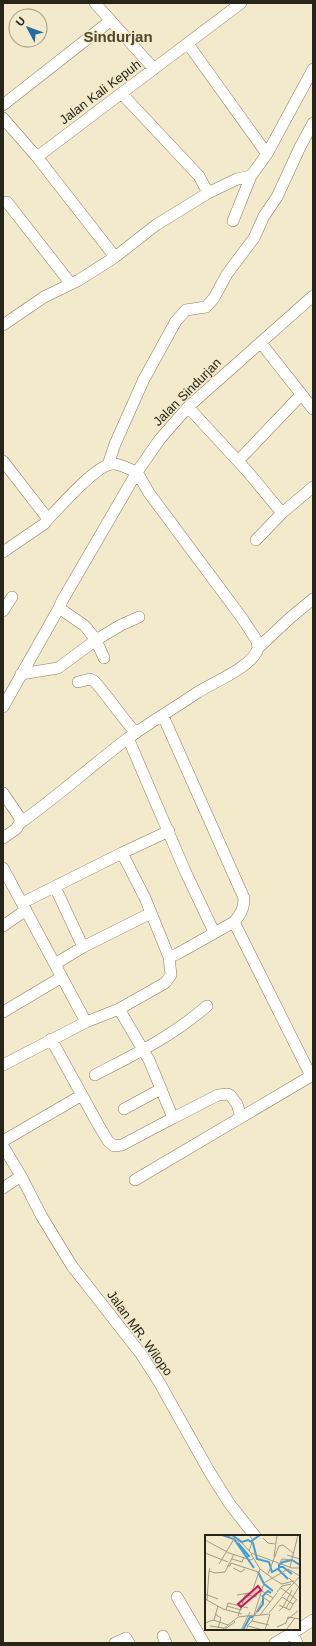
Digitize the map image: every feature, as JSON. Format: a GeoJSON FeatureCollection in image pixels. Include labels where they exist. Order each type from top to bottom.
{"type":"FeatureCollection","features":[{"type":"Feature","properties":{"kind":"street"},"geometry":{"type":"LineString","coordinates":[[95,3],[154,69]]}},
{"type":"Feature","properties":{"kind":"street","name":"Jalan Kali Kepuh"},"geometry":{"type":"LineString","coordinates":[[37,157],[241,3]]}},
{"type":"Feature","properties":{"kind":"street"},"geometry":{"type":"LineString","coordinates":[[3,105],[110,21]]}},
{"type":"Feature","properties":{"kind":"street"},"geometry":{"type":"LineString","coordinates":[[188,44],[268,154]]}},
{"type":"Feature","properties":{"kind":"street"},"geometry":{"type":"LineString","coordinates":[[232,221],[251,176],[268,154],[313,69]]}},
{"type":"Feature","properties":{"kind":"street"},"geometry":{"type":"LineString","coordinates":[[122,94],[199,176],[208,193]]}},
{"type":"Feature","properties":{"kind":"street"},"geometry":{"type":"LineString","coordinates":[[3,118],[37,157],[115,258]]}},
{"type":"Feature","properties":{"kind":"street"},"geometry":{"type":"LineString","coordinates":[[108,465],[115,444],[144,379],[176,321],[186,310],[206,307],[214,298],[227,274],[254,238],[264,216],[277,197],[313,123]]}},
{"type":"Feature","properties":{"kind":"street"},"geometry":{"type":"LineString","coordinates":[[3,325],[44,297],[71,284],[115,258],[156,225],[208,193],[238,179],[251,176]]}},
{"type":"Feature","properties":{"kind":"street"},"geometry":{"type":"LineString","coordinates":[[7,202],[71,284]]}},
{"type":"Feature","properties":{"kind":"street","name":"Jalan Sindurjan"},"geometry":{"type":"LineString","coordinates":[[3,707],[62,601],[137,472],[160,439],[188,407],[313,296]]}},
{"type":"Feature","properties":{"kind":"street"},"geometry":{"type":"LineString","coordinates":[[261,343],[313,409]]}},
{"type":"Feature","properties":{"kind":"street"},"geometry":{"type":"LineString","coordinates":[[238,461],[301,395]]}},
{"type":"Feature","properties":{"kind":"street"},"geometry":{"type":"LineString","coordinates":[[188,407],[238,461],[282,513]]}},
{"type":"Feature","properties":{"kind":"street"},"geometry":{"type":"LineString","coordinates":[[3,461],[48,519]]}},
{"type":"Feature","properties":{"kind":"street"},"geometry":{"type":"LineString","coordinates":[[3,552],[44,524],[97,470],[114,464],[137,472],[149,492],[242,618],[257,641],[258,648],[254,657],[240,668],[201,690],[132,736],[20,823],[3,838]]}},
{"type":"Feature","properties":{"kind":"street"},"geometry":{"type":"LineString","coordinates":[[256,540],[282,513],[313,487]]}},
{"type":"Feature","properties":{"kind":"street"},"geometry":{"type":"LineString","coordinates":[[3,611],[12,597]]}},
{"type":"Feature","properties":{"kind":"street"},"geometry":{"type":"LineString","coordinates":[[258,648],[290,618],[311,605]]}},
{"type":"Feature","properties":{"kind":"street"},"geometry":{"type":"LineString","coordinates":[[59,608],[85,626],[96,640],[104,658]]}},
{"type":"Feature","properties":{"kind":"street"},"geometry":{"type":"LineString","coordinates":[[21,674],[58,668],[96,640],[121,625],[139,617]]}},
{"type":"Feature","properties":{"kind":"street"},"geometry":{"type":"LineString","coordinates":[[78,682],[90,679],[94,681],[116,707],[125,722],[132,736],[169,831],[214,932]]}},
{"type":"Feature","properties":{"kind":"street"},"geometry":{"type":"LineString","coordinates":[[162,716],[244,898],[244,906],[240,915],[234,922],[169,957]]}},
{"type":"Feature","properties":{"kind":"street"},"geometry":{"type":"LineString","coordinates":[[3,793],[20,818],[20,823]]}},
{"type":"Feature","properties":{"kind":"street"},"geometry":{"type":"LineString","coordinates":[[3,926],[24,907],[55,887],[169,831]]}},
{"type":"Feature","properties":{"kind":"street"},"geometry":{"type":"LineString","coordinates":[[3,1065],[86,1022],[119,1009],[165,983],[171,975],[169,957],[145,898],[122,853]]}},
{"type":"Feature","properties":{"kind":"street"},"geometry":{"type":"LineString","coordinates":[[3,868],[86,1022]]}},
{"type":"Feature","properties":{"kind":"street"},"geometry":{"type":"LineString","coordinates":[[55,887],[83,947]]}},
{"type":"Feature","properties":{"kind":"street"},"geometry":{"type":"LineString","coordinates":[[55,964],[83,947],[151,913]]}},
{"type":"Feature","properties":{"kind":"street"},"geometry":{"type":"LineString","coordinates":[[135,1180],[311,1076],[234,922]]}},
{"type":"Feature","properties":{"kind":"street"},"geometry":{"type":"LineString","coordinates":[[3,1012],[62,977]]}},
{"type":"Feature","properties":{"kind":"street"},"geometry":{"type":"LineString","coordinates":[[95,1075],[173,1033],[207,1006]]}},
{"type":"Feature","properties":{"kind":"street"},"geometry":{"type":"LineString","coordinates":[[119,1009],[143,1050],[173,1118]]}},
{"type":"Feature","properties":{"kind":"street"},"geometry":{"type":"LineString","coordinates":[[51,1039],[108,1141],[114,1146],[122,1145],[218,1095],[224,1094],[231,1096],[237,1104],[242,1117]]}},
{"type":"Feature","properties":{"kind":"street"},"geometry":{"type":"LineString","coordinates":[[124,1109],[161,1089]]}},
{"type":"Feature","properties":{"kind":"street"},"geometry":{"type":"LineString","coordinates":[[3,1141],[82,1095]]}},
{"type":"Feature","properties":{"kind":"street","name":"Jalan MR. Wilopo"},"geometry":{"type":"LineString","coordinates":[[3,1146],[21,1176],[42,1217],[72,1266],[141,1354],[159,1382],[209,1471],[229,1502],[254,1535]]}},
{"type":"Feature","properties":{"kind":"street"},"geometry":{"type":"LineString","coordinates":[[3,1188],[21,1176]]}},
{"type":"Feature","properties":{"kind":"street"},"geometry":{"type":"LineString","coordinates":[[177,1597],[204,1643]]}},
{"type":"Feature","properties":{"kind":"street"},"geometry":{"type":"LineString","coordinates":[[300,1627],[313,1620]]}},
{"type":"Feature","properties":{"kind":"street"},"geometry":{"type":"LineString","coordinates":[[275,1643],[295,1630],[298,1643]]}},
{"type":"Feature","properties":{"kind":"street"},"geometry":{"type":"LineString","coordinates":[[115,1643],[126,1638],[129,1643]]}},
{"type":"Feature","properties":{"kind":"district","name":"Sindurjan"},"geometry":{"type":"Point","coordinates":[118,36]}}]}
